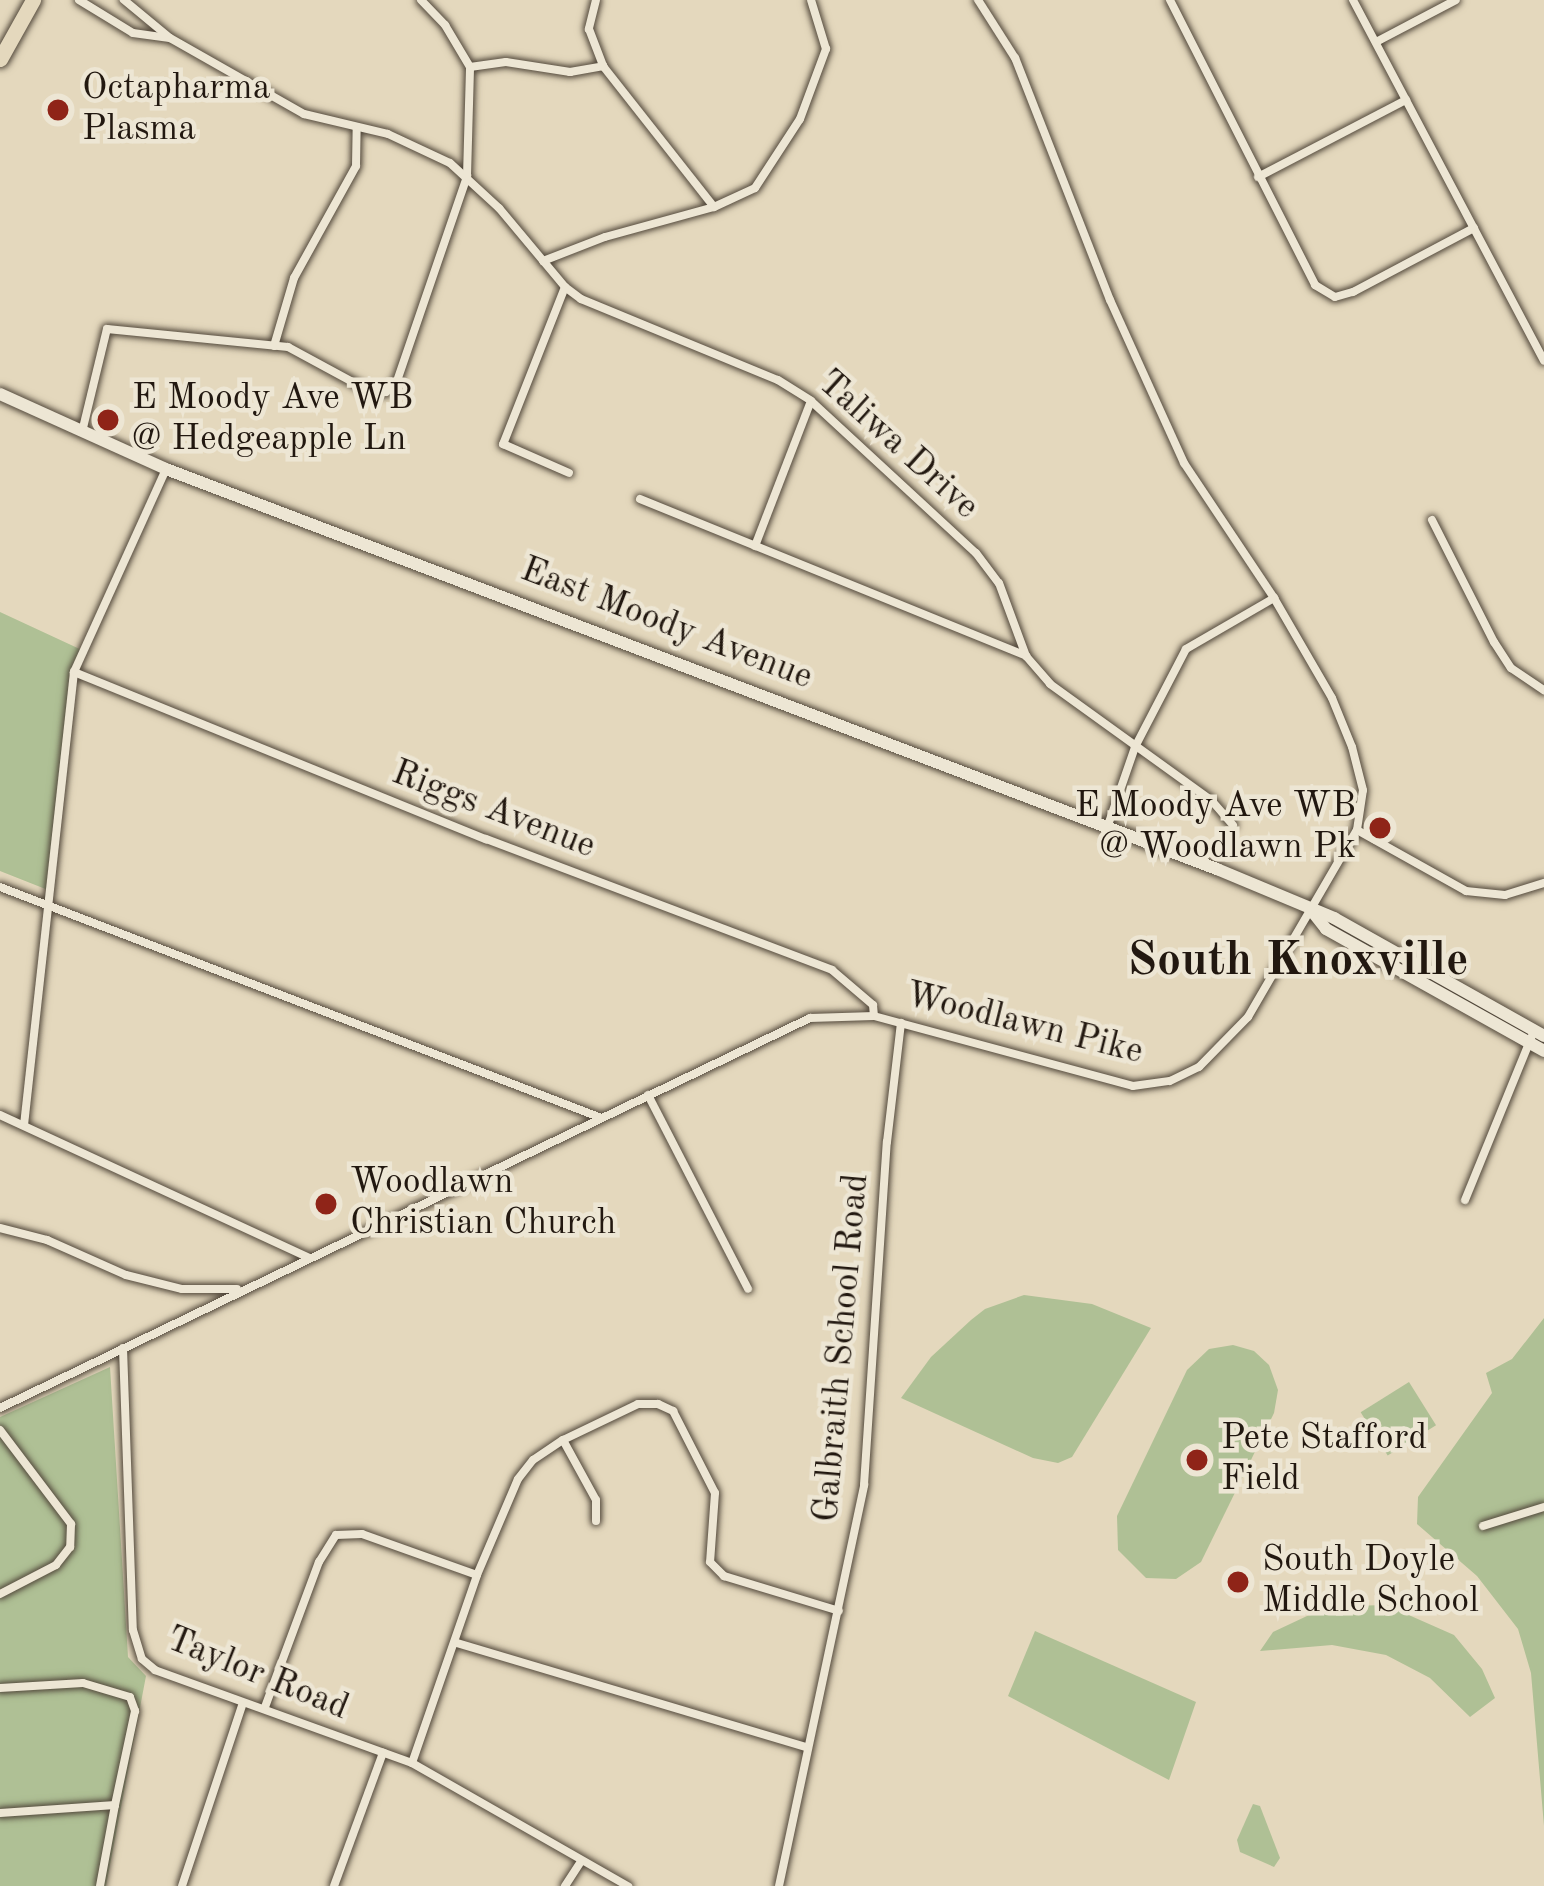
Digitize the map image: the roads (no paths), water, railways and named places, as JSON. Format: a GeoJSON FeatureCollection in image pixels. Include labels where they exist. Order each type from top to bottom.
{"type":"FeatureCollection","features":[{"type":"Feature","properties":{"kind":"highway"},"geometry":{"type":"LineString","coordinates":[[0,59],[33,0]]}},
{"type":"Feature","properties":{"kind":"main road","name":"East Moody Avenue"},"geometry":{"type":"LineString","coordinates":[[0,394],[166,469],[708,672],[1106,831],[1217,869],[1312,910],[1536,1037],[1544,1052]]}},
{"type":"Feature","properties":{"kind":"street"},"geometry":{"type":"LineString","coordinates":[[79,0],[133,33],[170,38]]}},
{"type":"Feature","properties":{"kind":"street"},"geometry":{"type":"LineString","coordinates":[[124,0],[170,38]]}},
{"type":"Feature","properties":{"kind":"street"},"geometry":{"type":"LineString","coordinates":[[82,433],[107,329],[274,346],[314,357],[371,392],[386,392],[397,381],[467,176],[470,67],[445,25],[421,0]]}},
{"type":"Feature","properties":{"kind":"street"},"geometry":{"type":"LineString","coordinates":[[596,0],[589,29],[603,66],[714,207]]}},
{"type":"Feature","properties":{"kind":"street"},"geometry":{"type":"LineString","coordinates":[[543,261],[605,237],[714,207],[755,188],[800,119],[826,50],[811,0]]}},
{"type":"Feature","properties":{"kind":"street","name":"Woodlawn Pike"},"geometry":{"type":"LineString","coordinates":[[0,1408],[810,1018],[874,1016],[1133,1086],[1170,1081],[1218,1052],[1248,1018],[1357,830],[1363,790],[1352,747],[1332,698],[1274,598],[1184,463],[1110,300],[1015,58],[978,0]]}},
{"type":"Feature","properties":{"kind":"street"},"geometry":{"type":"LineString","coordinates":[[1170,0],[1316,286],[1336,298],[1474,228]]}},
{"type":"Feature","properties":{"kind":"street"},"geometry":{"type":"LineString","coordinates":[[1353,0],[1544,360]]}},
{"type":"Feature","properties":{"kind":"street"},"geometry":{"type":"LineString","coordinates":[[1376,42],[1456,0]]}},
{"type":"Feature","properties":{"kind":"street"},"geometry":{"type":"LineString","coordinates":[[0,20],[16,30]]}},
{"type":"Feature","properties":{"kind":"street","name":"Taliwa Drive"},"geometry":{"type":"LineString","coordinates":[[170,38],[304,114],[414,144],[467,176],[565,287],[598,309],[778,380],[811,401],[976,553],[999,584],[1026,656],[1050,684],[1212,801],[1233,825]]}},
{"type":"Feature","properties":{"kind":"street"},"geometry":{"type":"LineString","coordinates":[[470,67],[506,62],[570,72],[603,66]]}},
{"type":"Feature","properties":{"kind":"street"},"geometry":{"type":"LineString","coordinates":[[1258,177],[1406,100]]}},
{"type":"Feature","properties":{"kind":"street"},"geometry":{"type":"LineString","coordinates":[[274,346],[295,278],[356,166],[357,127]]}},
{"type":"Feature","properties":{"kind":"street"},"geometry":{"type":"LineString","coordinates":[[565,287],[504,434],[507,450],[569,473]]}},
{"type":"Feature","properties":{"kind":"street"},"geometry":{"type":"LineString","coordinates":[[755,546],[811,401]]}},
{"type":"Feature","properties":{"kind":"street"},"geometry":{"type":"LineString","coordinates":[[24,1124],[52,904],[74,672],[166,469]]}},
{"type":"Feature","properties":{"kind":"street"},"geometry":{"type":"LineString","coordinates":[[640,499],[1026,656]]}},
{"type":"Feature","properties":{"kind":"street"},"geometry":{"type":"LineString","coordinates":[[1432,520],[1502,655],[1511,668],[1544,691]]}},
{"type":"Feature","properties":{"kind":"street"},"geometry":{"type":"LineString","coordinates":[[1106,831],[1135,747],[1186,650],[1274,598]]}},
{"type":"Feature","properties":{"kind":"street","name":"Riggs Avenue"},"geometry":{"type":"LineString","coordinates":[[74,672],[486,839],[832,970],[873,1005],[874,1016]]}},
{"type":"Feature","properties":{"kind":"street"},"geometry":{"type":"LineString","coordinates":[[1357,830],[1466,891],[1505,895],[1544,883]]}},
{"type":"Feature","properties":{"kind":"street"},"geometry":{"type":"LineString","coordinates":[[0,887],[600,1117]]}},
{"type":"Feature","properties":{"kind":"street","name":"Galbraith School Road"},"geometry":{"type":"LineString","coordinates":[[779,1886],[864,1485],[887,1142],[901,1023]]}},
{"type":"Feature","properties":{"kind":"street"},"geometry":{"type":"LineString","coordinates":[[1465,1201],[1536,1037]]}},
{"type":"Feature","properties":{"kind":"street"},"geometry":{"type":"LineString","coordinates":[[648,1095],[748,1288]]}},
{"type":"Feature","properties":{"kind":"street"},"geometry":{"type":"LineString","coordinates":[[0,1115],[309,1258]]}},
{"type":"Feature","properties":{"kind":"street"},"geometry":{"type":"LineString","coordinates":[[0,1228],[144,1280],[182,1289],[245,1289]]}},
{"type":"Feature","properties":{"kind":"street","name":"Taylor Road"},"geometry":{"type":"LineString","coordinates":[[123,1348],[135,1647],[155,1670],[412,1763],[628,1886]]}},
{"type":"Feature","properties":{"kind":"street"},"geometry":{"type":"LineString","coordinates":[[412,1763],[477,1575],[518,1479],[533,1460],[563,1440],[638,1404],[658,1404],[673,1411],[716,1493],[710,1562],[724,1576],[838,1611]]}},
{"type":"Feature","properties":{"kind":"street"},"geometry":{"type":"LineString","coordinates":[[0,1430],[71,1524],[70,1547],[56,1565],[0,1594]]}},
{"type":"Feature","properties":{"kind":"street"},"geometry":{"type":"LineString","coordinates":[[563,1440],[596,1500],[596,1521]]}},
{"type":"Feature","properties":{"kind":"street"},"geometry":{"type":"LineString","coordinates":[[1483,1526],[1544,1507]]}},
{"type":"Feature","properties":{"kind":"street"},"geometry":{"type":"LineString","coordinates":[[265,1707],[319,1562],[336,1535],[362,1534],[477,1575]]}},
{"type":"Feature","properties":{"kind":"street"},"geometry":{"type":"LineString","coordinates":[[457,1643],[805,1747]]}},
{"type":"Feature","properties":{"kind":"street"},"geometry":{"type":"LineString","coordinates":[[0,1688],[83,1683],[130,1697],[135,1711],[100,1886]]}},
{"type":"Feature","properties":{"kind":"street"},"geometry":{"type":"LineString","coordinates":[[182,1886],[244,1702]]}},
{"type":"Feature","properties":{"kind":"street"},"geometry":{"type":"LineString","coordinates":[[334,1886],[383,1753]]}},
{"type":"Feature","properties":{"kind":"street"},"geometry":{"type":"LineString","coordinates":[[0,1813],[115,1805]]}},
{"type":"Feature","properties":{"kind":"street"},"geometry":{"type":"LineString","coordinates":[[565,1886],[580,1862]]}},
{"type":"Feature","properties":{"kind":"place","name":"Octapharma Plasma"},"geometry":{"type":"Point","coordinates":[58,110]}},
{"type":"Feature","properties":{"kind":"place","name":"E Moody Ave WB @ Hedgeapple Ln"},"geometry":{"type":"Point","coordinates":[108,420]}},
{"type":"Feature","properties":{"kind":"place","name":"E Moody Ave WB @ Woodlawn Pk"},"geometry":{"type":"Point","coordinates":[1380,828]}},
{"type":"Feature","properties":{"kind":"place","name":"Woodlawn Christian Church"},"geometry":{"type":"Point","coordinates":[326,1204]}},
{"type":"Feature","properties":{"kind":"place","name":"Pete Stafford Field"},"geometry":{"type":"Point","coordinates":[1197,1460]}},
{"type":"Feature","properties":{"kind":"place","name":"South Doyle Middle School"},"geometry":{"type":"Point","coordinates":[1238,1582]}},
{"type":"Feature","properties":{"kind":"district","name":"South Knoxville"},"geometry":{"type":"Point","coordinates":[1298,962]}}]}
